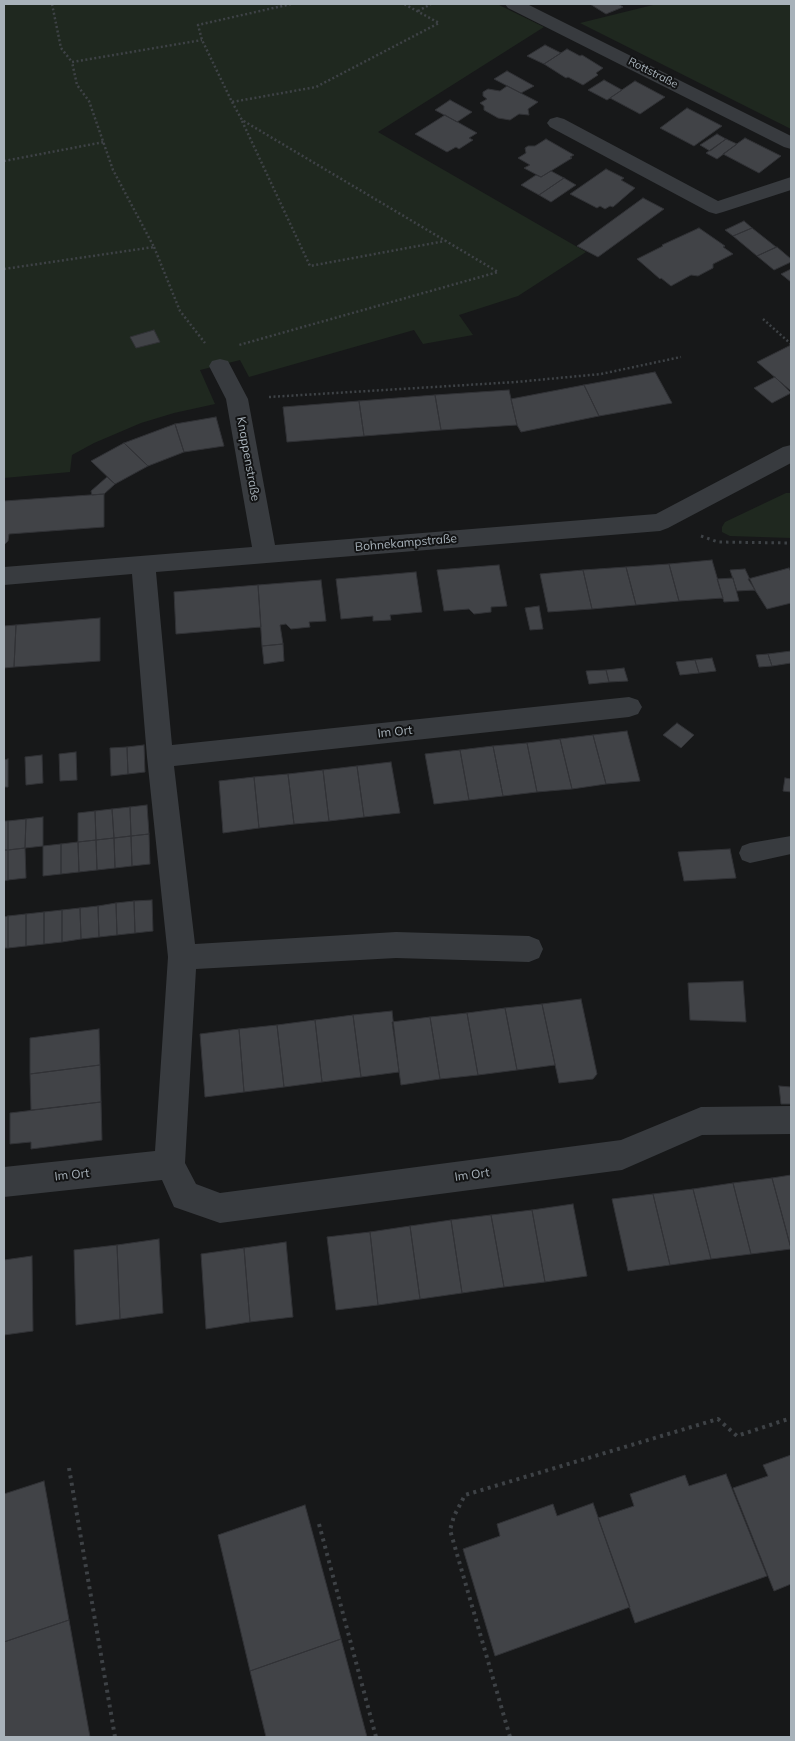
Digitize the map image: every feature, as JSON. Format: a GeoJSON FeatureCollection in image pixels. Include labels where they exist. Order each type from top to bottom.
{"type":"FeatureCollection","features":[{"type":"Feature","properties":{"kind":"street","name":"Rottstraße"},"geometry":{"type":"LineString","coordinates":[[514,4],[791,143]]}},
{"type":"Feature","properties":{"kind":"street"},"geometry":{"type":"LineString","coordinates":[[557,123],[716,208],[791,183]]}},
{"type":"Feature","properties":{"kind":"street","name":"Knappenstraße"},"geometry":{"type":"LineString","coordinates":[[216,359],[237,399],[265,555]]}},
{"type":"Feature","properties":{"kind":"street","name":"Bohnekampstraße"},"geometry":{"type":"LineString","coordinates":[[4,576],[660,522],[789,458]]}},
{"type":"Feature","properties":{"kind":"street","name":"Im Ort"},"geometry":{"type":"LineString","coordinates":[[143,565],[160,758],[182,957],[170,1164],[185,1196],[220,1208],[622,1155],[701,1121],[791,1120]]}},
{"type":"Feature","properties":{"kind":"street","name":"Im Ort"},"geometry":{"type":"LineString","coordinates":[[160,758],[629,707]]}},
{"type":"Feature","properties":{"kind":"street"},"geometry":{"type":"LineString","coordinates":[[182,957],[396,945],[529,949]]}},
{"type":"Feature","properties":{"kind":"street","name":"Im Ort"},"geometry":{"type":"LineString","coordinates":[[4,1182],[170,1164]]}},
{"type":"Feature","properties":{"kind":"lane"},"geometry":{"type":"LineString","coordinates":[[750,853],[791,845]]}},
{"type":"Feature","properties":{"kind":"path"},"geometry":{"type":"LineString","coordinates":[[52,4],[61,48],[72,62],[77,85],[89,101],[112,170],[154,247],[180,311],[216,359],[498,272],[242,120]]}},
{"type":"Feature","properties":{"kind":"path"},"geometry":{"type":"LineString","coordinates":[[291,4],[198,25],[202,40],[242,120],[310,266],[445,241]]}},
{"type":"Feature","properties":{"kind":"path"},"geometry":{"type":"LineString","coordinates":[[232,102],[316,87],[439,23],[404,4]]}},
{"type":"Feature","properties":{"kind":"path"},"geometry":{"type":"LineString","coordinates":[[418,11],[431,4]]}},
{"type":"Feature","properties":{"kind":"path"},"geometry":{"type":"LineString","coordinates":[[72,62],[202,40]]}},
{"type":"Feature","properties":{"kind":"path"},"geometry":{"type":"LineString","coordinates":[[4,161],[104,142]]}},
{"type":"Feature","properties":{"kind":"path"},"geometry":{"type":"LineString","coordinates":[[4,269],[154,247]]}},
{"type":"Feature","properties":{"kind":"path"},"geometry":{"type":"LineString","coordinates":[[763,319],[791,344]]}},
{"type":"Feature","properties":{"kind":"path"},"geometry":{"type":"LineString","coordinates":[[237,399],[526,382],[601,374],[681,357]]}},
{"type":"Feature","properties":{"kind":"path"},"geometry":{"type":"LineString","coordinates":[[660,522],[718,542],[791,543]]}},
{"type":"Feature","properties":{"kind":"path"},"geometry":{"type":"LineString","coordinates":[[510,1737],[450,1530],[454,1516],[466,1495],[718,1419],[737,1436],[791,1418]]}},
{"type":"Feature","properties":{"kind":"path"},"geometry":{"type":"LineString","coordinates":[[69,1468],[116,1737]]}},
{"type":"Feature","properties":{"kind":"path"},"geometry":{"type":"LineString","coordinates":[[319,1524],[376,1737]]}},
{"type":"Feature","properties":{"kind":"shaded area"},"geometry":{"type":"Polygon","coordinates":[[[4,4],[497,4],[544,27],[378,132],[586,252],[518,296],[459,315],[473,335],[423,344],[414,330],[249,377],[240,360],[200,370],[215,404],[141,423],[94,443],[72,455],[70,472],[4,478],[4,4]]]}},
{"type":"Feature","properties":{"kind":"shaded area"},"geometry":{"type":"Polygon","coordinates":[[[657,4],[791,4],[791,129],[580,23],[657,4]]]}},
{"type":"Feature","properties":{"kind":"shaded area"},"geometry":{"type":"Polygon","coordinates":[[[786,493],[791,493],[791,538],[730,536],[722,532],[725,522],[786,493]]]}},
{"type":"Feature","properties":{"kind":"building"},"geometry":{"type":"Polygon","coordinates":[[[590,4],[618,4],[623,7],[606,14],[590,4]]]}},
{"type":"Feature","properties":{"kind":"building"},"geometry":{"type":"Polygon","coordinates":[[[545,45],[561,53],[544,64],[527,56],[545,45]]]}},
{"type":"Feature","properties":{"kind":"building"},"geometry":{"type":"Polygon","coordinates":[[[567,49],[580,56],[582,55],[603,68],[596,73],[598,75],[583,85],[568,77],[566,78],[544,64],[567,49]]]}},
{"type":"Feature","properties":{"kind":"building"},"geometry":{"type":"Polygon","coordinates":[[[507,71],[534,86],[521,93],[494,79],[507,71]]]}},
{"type":"Feature","properties":{"kind":"building"},"geometry":{"type":"Polygon","coordinates":[[[604,80],[622,90],[607,100],[588,90],[604,80]]]}},
{"type":"Feature","properties":{"kind":"building"},"geometry":{"type":"Polygon","coordinates":[[[635,81],[665,97],[640,114],[610,98],[635,81]]]}},
{"type":"Feature","properties":{"kind":"building"},"geometry":{"type":"Polygon","coordinates":[[[507,86],[538,102],[528,109],[529,115],[519,114],[510,120],[498,118],[484,110],[484,106],[480,103],[487,99],[483,96],[483,92],[488,89],[500,91],[507,86]]]}},
{"type":"Feature","properties":{"kind":"building"},"geometry":{"type":"Polygon","coordinates":[[[450,100],[472,112],[457,122],[435,110],[450,100]]]}},
{"type":"Feature","properties":{"kind":"building"},"geometry":{"type":"Polygon","coordinates":[[[687,108],[722,126],[694,146],[660,128],[687,108]]]}},
{"type":"Feature","properties":{"kind":"building"},"geometry":{"type":"Polygon","coordinates":[[[445,115],[477,133],[469,138],[473,140],[459,149],[456,147],[447,152],[415,134],[445,115]]]}},
{"type":"Feature","properties":{"kind":"building"},"geometry":{"type":"Polygon","coordinates":[[[717,134],[726,139],[710,151],[700,145],[717,134]]]}},
{"type":"Feature","properties":{"kind":"building"},"geometry":{"type":"Polygon","coordinates":[[[745,138],[781,156],[759,173],[723,154],[745,138]]]}},
{"type":"Feature","properties":{"kind":"building"},"geometry":{"type":"Polygon","coordinates":[[[546,139],[574,155],[541,177],[524,168],[530,165],[518,158],[526,153],[525,148],[535,146],[546,139]]]}},
{"type":"Feature","properties":{"kind":"building"},"geometry":{"type":"Polygon","coordinates":[[[726,139],[737,144],[717,159],[706,153],[726,139]]]}},
{"type":"Feature","properties":{"kind":"building"},"geometry":{"type":"Polygon","coordinates":[[[606,169],[624,178],[621,180],[635,188],[613,207],[610,206],[605,209],[600,206],[597,208],[570,194],[606,169]]]}},
{"type":"Feature","properties":{"kind":"building"},"geometry":{"type":"Polygon","coordinates":[[[551,171],[564,178],[539,195],[521,185],[536,175],[541,177],[551,171]]]}},
{"type":"Feature","properties":{"kind":"building"},"geometry":{"type":"Polygon","coordinates":[[[564,178],[576,185],[551,202],[539,195],[564,178]]]}},
{"type":"Feature","properties":{"kind":"building"},"geometry":{"type":"Polygon","coordinates":[[[643,198],[664,209],[598,257],[577,246],[643,198]]]}},
{"type":"Feature","properties":{"kind":"building"},"geometry":{"type":"Polygon","coordinates":[[[744,221],[752,228],[733,236],[725,230],[744,221]]]}},
{"type":"Feature","properties":{"kind":"building"},"geometry":{"type":"Polygon","coordinates":[[[699,228],[733,254],[713,264],[713,268],[698,276],[691,275],[671,286],[637,259],[662,245],[699,228]]]}},
{"type":"Feature","properties":{"kind":"building"},"geometry":{"type":"Polygon","coordinates":[[[752,228],[776,247],[757,256],[733,236],[752,228]]]}},
{"type":"Feature","properties":{"kind":"building"},"geometry":{"type":"Polygon","coordinates":[[[777,247],[791,259],[791,262],[774,270],[757,256],[777,247]]]}},
{"type":"Feature","properties":{"kind":"building"},"geometry":{"type":"Polygon","coordinates":[[[791,269],[791,282],[781,274],[791,269]]]}},
{"type":"Feature","properties":{"kind":"building"},"geometry":{"type":"Polygon","coordinates":[[[154,330],[160,342],[136,348],[130,337],[154,330]]]}},
{"type":"Feature","properties":{"kind":"building"},"geometry":{"type":"Polygon","coordinates":[[[791,345],[791,391],[757,362],[791,345]]]}},
{"type":"Feature","properties":{"kind":"building"},"geometry":{"type":"Polygon","coordinates":[[[655,372],[672,403],[599,416],[584,385],[655,372]]]}},
{"type":"Feature","properties":{"kind":"building"},"geometry":{"type":"Polygon","coordinates":[[[775,377],[791,393],[772,403],[754,388],[775,377]]]}},
{"type":"Feature","properties":{"kind":"building"},"geometry":{"type":"Polygon","coordinates":[[[584,385],[599,416],[521,432],[517,425],[511,399],[584,385]]]}},
{"type":"Feature","properties":{"kind":"building"},"geometry":{"type":"Polygon","coordinates":[[[509,390],[517,425],[441,430],[435,395],[509,390]]]}},
{"type":"Feature","properties":{"kind":"building"},"geometry":{"type":"Polygon","coordinates":[[[435,395],[441,430],[364,436],[359,401],[435,395]]]}},
{"type":"Feature","properties":{"kind":"building"},"geometry":{"type":"Polygon","coordinates":[[[359,401],[364,436],[287,442],[283,407],[359,401]]]}},
{"type":"Feature","properties":{"kind":"building"},"geometry":{"type":"Polygon","coordinates":[[[216,417],[224,446],[184,452],[175,424],[216,417]]]}},
{"type":"Feature","properties":{"kind":"building"},"geometry":{"type":"Polygon","coordinates":[[[175,424],[184,452],[148,466],[124,443],[175,424]]]}},
{"type":"Feature","properties":{"kind":"building"},"geometry":{"type":"Polygon","coordinates":[[[124,443],[148,466],[115,484],[91,461],[124,443]]]}},
{"type":"Feature","properties":{"kind":"building"},"geometry":{"type":"Polygon","coordinates":[[[107,477],[115,484],[104,494],[92,495],[91,491],[107,477]]]}},
{"type":"Feature","properties":{"kind":"building"},"geometry":{"type":"Polygon","coordinates":[[[104,494],[104,527],[9,534],[8,541],[4,545],[4,501],[104,494]]]}},
{"type":"Feature","properties":{"kind":"building"},"geometry":{"type":"Polygon","coordinates":[[[712,560],[723,598],[679,601],[669,564],[712,560]]]}},
{"type":"Feature","properties":{"kind":"building"},"geometry":{"type":"Polygon","coordinates":[[[669,564],[679,601],[636,605],[626,567],[669,564]]]}},
{"type":"Feature","properties":{"kind":"building"},"geometry":{"type":"Polygon","coordinates":[[[499,565],[507,606],[491,607],[491,612],[474,614],[469,609],[444,611],[437,570],[499,565]]]}},
{"type":"Feature","properties":{"kind":"building"},"geometry":{"type":"Polygon","coordinates":[[[626,567],[636,605],[592,609],[583,570],[626,567]]]}},
{"type":"Feature","properties":{"kind":"building"},"geometry":{"type":"Polygon","coordinates":[[[789,568],[791,572],[791,603],[767,609],[748,579],[789,568]]]}},
{"type":"Feature","properties":{"kind":"building"},"geometry":{"type":"Polygon","coordinates":[[[745,569],[755,590],[737,591],[730,570],[745,569]]]}},
{"type":"Feature","properties":{"kind":"building"},"geometry":{"type":"Polygon","coordinates":[[[583,570],[592,609],[548,612],[540,574],[583,570]]]}},
{"type":"Feature","properties":{"kind":"building"},"geometry":{"type":"Polygon","coordinates":[[[416,572],[422,612],[390,615],[391,620],[373,621],[373,616],[341,619],[336,579],[416,572]]]}},
{"type":"Feature","properties":{"kind":"building"},"geometry":{"type":"Polygon","coordinates":[[[733,578],[739,601],[724,602],[717,579],[733,578]]]}},
{"type":"Feature","properties":{"kind":"building"},"geometry":{"type":"Polygon","coordinates":[[[321,580],[326,621],[309,622],[310,627],[291,629],[286,624],[280,625],[283,644],[262,646],[258,585],[321,580]]]}},
{"type":"Feature","properties":{"kind":"building"},"geometry":{"type":"Polygon","coordinates":[[[258,585],[261,627],[176,634],[174,592],[258,585]]]}},
{"type":"Feature","properties":{"kind":"building"},"geometry":{"type":"Polygon","coordinates":[[[539,606],[543,629],[530,630],[525,608],[539,606]]]}},
{"type":"Feature","properties":{"kind":"building"},"geometry":{"type":"Polygon","coordinates":[[[100,618],[100,661],[14,667],[16,625],[100,618]]]}},
{"type":"Feature","properties":{"kind":"building"},"geometry":{"type":"Polygon","coordinates":[[[16,625],[14,667],[4,668],[4,626],[16,625]]]}},
{"type":"Feature","properties":{"kind":"building"},"geometry":{"type":"Polygon","coordinates":[[[283,644],[284,661],[264,664],[262,646],[283,644]]]}},
{"type":"Feature","properties":{"kind":"building"},"geometry":{"type":"Polygon","coordinates":[[[791,651],[791,663],[772,666],[768,654],[791,651]]]}},
{"type":"Feature","properties":{"kind":"building"},"geometry":{"type":"Polygon","coordinates":[[[768,654],[772,666],[759,667],[756,655],[768,654]]]}},
{"type":"Feature","properties":{"kind":"building"},"geometry":{"type":"Polygon","coordinates":[[[712,658],[716,671],[699,673],[695,660],[712,658]]]}},
{"type":"Feature","properties":{"kind":"building"},"geometry":{"type":"Polygon","coordinates":[[[695,660],[699,673],[680,675],[676,662],[695,660]]]}},
{"type":"Feature","properties":{"kind":"building"},"geometry":{"type":"Polygon","coordinates":[[[624,668],[628,681],[609,682],[606,670],[624,668]]]}},
{"type":"Feature","properties":{"kind":"building"},"geometry":{"type":"Polygon","coordinates":[[[606,670],[609,682],[589,684],[586,671],[606,670]]]}},
{"type":"Feature","properties":{"kind":"building"},"geometry":{"type":"Polygon","coordinates":[[[677,723],[694,735],[681,748],[663,735],[677,723]]]}},
{"type":"Feature","properties":{"kind":"building"},"geometry":{"type":"Polygon","coordinates":[[[627,731],[640,781],[606,784],[593,735],[627,731]]]}},
{"type":"Feature","properties":{"kind":"building"},"geometry":{"type":"Polygon","coordinates":[[[593,735],[606,784],[572,789],[560,739],[593,735]]]}},
{"type":"Feature","properties":{"kind":"building"},"geometry":{"type":"Polygon","coordinates":[[[560,739],[572,789],[537,792],[527,743],[560,739]]]}},
{"type":"Feature","properties":{"kind":"building"},"geometry":{"type":"Polygon","coordinates":[[[527,743],[537,792],[503,796],[493,746],[527,743]]]}},
{"type":"Feature","properties":{"kind":"building"},"geometry":{"type":"Polygon","coordinates":[[[144,745],[145,772],[128,774],[127,747],[144,745]]]}},
{"type":"Feature","properties":{"kind":"building"},"geometry":{"type":"Polygon","coordinates":[[[493,746],[503,796],[469,800],[460,750],[493,746]]]}},
{"type":"Feature","properties":{"kind":"building"},"geometry":{"type":"Polygon","coordinates":[[[127,747],[128,774],[111,776],[110,748],[127,747]]]}},
{"type":"Feature","properties":{"kind":"building"},"geometry":{"type":"Polygon","coordinates":[[[460,750],[469,800],[434,804],[425,754],[460,750]]]}},
{"type":"Feature","properties":{"kind":"building"},"geometry":{"type":"Polygon","coordinates":[[[76,752],[77,780],[60,781],[59,754],[76,752]]]}},
{"type":"Feature","properties":{"kind":"building"},"geometry":{"type":"Polygon","coordinates":[[[42,755],[43,783],[26,785],[25,757],[42,755]]]}},
{"type":"Feature","properties":{"kind":"building"},"geometry":{"type":"Polygon","coordinates":[[[8,759],[8,787],[4,787],[4,760],[8,759]]]}},
{"type":"Feature","properties":{"kind":"building"},"geometry":{"type":"Polygon","coordinates":[[[391,762],[400,813],[364,817],[357,766],[391,762]]]}},
{"type":"Feature","properties":{"kind":"building"},"geometry":{"type":"Polygon","coordinates":[[[357,766],[364,817],[329,821],[323,770],[357,766]]]}},
{"type":"Feature","properties":{"kind":"building"},"geometry":{"type":"Polygon","coordinates":[[[323,770],[329,821],[294,824],[288,774],[323,770]]]}},
{"type":"Feature","properties":{"kind":"building"},"geometry":{"type":"Polygon","coordinates":[[[288,774],[294,824],[259,828],[254,777],[288,774]]]}},
{"type":"Feature","properties":{"kind":"building"},"geometry":{"type":"Polygon","coordinates":[[[254,777],[259,828],[223,833],[219,781],[254,777]]]}},
{"type":"Feature","properties":{"kind":"building"},"geometry":{"type":"Polygon","coordinates":[[[785,778],[791,779],[791,792],[783,791],[785,778]]]}},
{"type":"Feature","properties":{"kind":"building"},"geometry":{"type":"Polygon","coordinates":[[[147,805],[149,834],[131,836],[130,807],[147,805]]]}},
{"type":"Feature","properties":{"kind":"building"},"geometry":{"type":"Polygon","coordinates":[[[130,807],[131,836],[114,838],[112,809],[130,807]]]}},
{"type":"Feature","properties":{"kind":"building"},"geometry":{"type":"Polygon","coordinates":[[[112,809],[114,838],[96,840],[95,811],[112,809]]]}},
{"type":"Feature","properties":{"kind":"building"},"geometry":{"type":"Polygon","coordinates":[[[95,811],[96,840],[78,842],[78,813],[95,811]]]}},
{"type":"Feature","properties":{"kind":"building"},"geometry":{"type":"Polygon","coordinates":[[[43,817],[43,846],[25,848],[26,819],[43,817]]]}},
{"type":"Feature","properties":{"kind":"building"},"geometry":{"type":"Polygon","coordinates":[[[26,819],[25,848],[8,850],[8,821],[26,819]]]}},
{"type":"Feature","properties":{"kind":"building"},"geometry":{"type":"Polygon","coordinates":[[[4,821],[8,821],[8,850],[4,850],[4,821]]]}},
{"type":"Feature","properties":{"kind":"building"},"geometry":{"type":"Polygon","coordinates":[[[149,834],[150,864],[132,866],[131,836],[149,834]]]}},
{"type":"Feature","properties":{"kind":"building"},"geometry":{"type":"Polygon","coordinates":[[[131,836],[132,866],[115,868],[114,838],[131,836]]]}},
{"type":"Feature","properties":{"kind":"building"},"geometry":{"type":"Polygon","coordinates":[[[114,838],[115,868],[97,870],[96,840],[114,838]]]}},
{"type":"Feature","properties":{"kind":"building"},"geometry":{"type":"Polygon","coordinates":[[[96,840],[97,870],[79,872],[78,842],[96,840]]]}},
{"type":"Feature","properties":{"kind":"building"},"geometry":{"type":"Polygon","coordinates":[[[78,842],[79,872],[61,874],[61,844],[78,842]]]}},
{"type":"Feature","properties":{"kind":"building"},"geometry":{"type":"Polygon","coordinates":[[[61,844],[61,874],[43,876],[43,846],[61,844]]]}},
{"type":"Feature","properties":{"kind":"building"},"geometry":{"type":"Polygon","coordinates":[[[25,848],[26,878],[8,880],[8,850],[25,848]]]}},
{"type":"Feature","properties":{"kind":"building"},"geometry":{"type":"Polygon","coordinates":[[[730,849],[736,878],[684,881],[678,852],[730,849]]]}},
{"type":"Feature","properties":{"kind":"building"},"geometry":{"type":"Polygon","coordinates":[[[4,850],[8,850],[8,880],[4,881],[4,850]]]}},
{"type":"Feature","properties":{"kind":"building"},"geometry":{"type":"Polygon","coordinates":[[[152,900],[153,931],[135,933],[134,901],[152,900]]]}},
{"type":"Feature","properties":{"kind":"building"},"geometry":{"type":"Polygon","coordinates":[[[134,901],[135,933],[117,935],[116,903],[134,901]]]}},
{"type":"Feature","properties":{"kind":"building"},"geometry":{"type":"Polygon","coordinates":[[[116,903],[117,935],[99,937],[98,906],[116,903]]]}},
{"type":"Feature","properties":{"kind":"building"},"geometry":{"type":"Polygon","coordinates":[[[98,906],[99,937],[81,939],[80,908],[98,906]]]}},
{"type":"Feature","properties":{"kind":"building"},"geometry":{"type":"Polygon","coordinates":[[[80,908],[81,939],[62,942],[62,910],[80,908]]]}},
{"type":"Feature","properties":{"kind":"building"},"geometry":{"type":"Polygon","coordinates":[[[62,910],[62,942],[44,944],[44,912],[62,910]]]}},
{"type":"Feature","properties":{"kind":"building"},"geometry":{"type":"Polygon","coordinates":[[[44,912],[44,944],[26,946],[26,914],[44,912]]]}},
{"type":"Feature","properties":{"kind":"building"},"geometry":{"type":"Polygon","coordinates":[[[26,914],[26,946],[8,948],[8,916],[26,914]]]}},
{"type":"Feature","properties":{"kind":"building"},"geometry":{"type":"Polygon","coordinates":[[[8,916],[8,948],[4,948],[4,917],[8,916]]]}},
{"type":"Feature","properties":{"kind":"building"},"geometry":{"type":"Polygon","coordinates":[[[743,981],[746,1022],[690,1020],[688,983],[743,981]]]}},
{"type":"Feature","properties":{"kind":"building"},"geometry":{"type":"Polygon","coordinates":[[[581,999],[597,1074],[593,1079],[559,1083],[542,1004],[581,999]]]}},
{"type":"Feature","properties":{"kind":"building"},"geometry":{"type":"Polygon","coordinates":[[[542,1004],[555,1065],[517,1070],[505,1008],[542,1004]]]}},
{"type":"Feature","properties":{"kind":"building"},"geometry":{"type":"Polygon","coordinates":[[[505,1008],[517,1070],[478,1075],[467,1013],[505,1008]]]}},
{"type":"Feature","properties":{"kind":"building"},"geometry":{"type":"Polygon","coordinates":[[[392,1011],[399,1072],[361,1077],[353,1015],[392,1011]]]}},
{"type":"Feature","properties":{"kind":"building"},"geometry":{"type":"Polygon","coordinates":[[[467,1013],[478,1075],[440,1079],[430,1017],[467,1013]]]}},
{"type":"Feature","properties":{"kind":"building"},"geometry":{"type":"Polygon","coordinates":[[[353,1015],[361,1077],[322,1082],[315,1020],[353,1015]]]}},
{"type":"Feature","properties":{"kind":"building"},"geometry":{"type":"Polygon","coordinates":[[[430,1017],[440,1079],[401,1085],[392,1022],[430,1017]]]}},
{"type":"Feature","properties":{"kind":"building"},"geometry":{"type":"Polygon","coordinates":[[[315,1020],[322,1082],[284,1087],[277,1025],[315,1020]]]}},
{"type":"Feature","properties":{"kind":"building"},"geometry":{"type":"Polygon","coordinates":[[[277,1025],[284,1087],[244,1092],[239,1029],[277,1025]]]}},
{"type":"Feature","properties":{"kind":"building"},"geometry":{"type":"Polygon","coordinates":[[[99,1029],[100,1065],[30,1074],[30,1038],[99,1029]]]}},
{"type":"Feature","properties":{"kind":"building"},"geometry":{"type":"Polygon","coordinates":[[[239,1029],[244,1092],[205,1097],[200,1034],[239,1029]]]}},
{"type":"Feature","properties":{"kind":"building"},"geometry":{"type":"Polygon","coordinates":[[[100,1065],[101,1102],[31,1110],[30,1074],[100,1065]]]}},
{"type":"Feature","properties":{"kind":"building"},"geometry":{"type":"Polygon","coordinates":[[[779,1086],[791,1087],[791,1104],[781,1104],[779,1086]]]}},
{"type":"Feature","properties":{"kind":"building"},"geometry":{"type":"Polygon","coordinates":[[[101,1102],[102,1140],[31,1149],[31,1142],[10,1144],[10,1113],[101,1102]]]}},
{"type":"Feature","properties":{"kind":"building"},"geometry":{"type":"Polygon","coordinates":[[[791,1175],[791,1248],[772,1178],[791,1175]]]}},
{"type":"Feature","properties":{"kind":"building"},"geometry":{"type":"Polygon","coordinates":[[[772,1178],[791,1249],[751,1254],[733,1183],[772,1178]]]}},
{"type":"Feature","properties":{"kind":"building"},"geometry":{"type":"Polygon","coordinates":[[[733,1183],[751,1254],[711,1259],[693,1189],[733,1183]]]}},
{"type":"Feature","properties":{"kind":"building"},"geometry":{"type":"Polygon","coordinates":[[[693,1189],[711,1259],[670,1265],[653,1194],[693,1189]]]}},
{"type":"Feature","properties":{"kind":"building"},"geometry":{"type":"Polygon","coordinates":[[[653,1194],[670,1265],[628,1271],[612,1199],[653,1194]]]}},
{"type":"Feature","properties":{"kind":"building"},"geometry":{"type":"Polygon","coordinates":[[[573,1204],[587,1276],[545,1282],[532,1210],[573,1204]]]}},
{"type":"Feature","properties":{"kind":"building"},"geometry":{"type":"Polygon","coordinates":[[[532,1210],[545,1282],[504,1287],[491,1215],[532,1210]]]}},
{"type":"Feature","properties":{"kind":"building"},"geometry":{"type":"Polygon","coordinates":[[[491,1215],[504,1287],[462,1293],[451,1220],[491,1215]]]}},
{"type":"Feature","properties":{"kind":"building"},"geometry":{"type":"Polygon","coordinates":[[[451,1220],[462,1293],[420,1299],[410,1226],[451,1220]]]}},
{"type":"Feature","properties":{"kind":"building"},"geometry":{"type":"Polygon","coordinates":[[[410,1226],[420,1299],[378,1305],[370,1232],[410,1226]]]}},
{"type":"Feature","properties":{"kind":"building"},"geometry":{"type":"Polygon","coordinates":[[[370,1232],[378,1305],[336,1310],[327,1237],[370,1232]]]}},
{"type":"Feature","properties":{"kind":"building"},"geometry":{"type":"Polygon","coordinates":[[[159,1239],[163,1313],[120,1319],[117,1245],[159,1239]]]}},
{"type":"Feature","properties":{"kind":"building"},"geometry":{"type":"Polygon","coordinates":[[[286,1242],[293,1317],[250,1322],[244,1248],[286,1242]]]}},
{"type":"Feature","properties":{"kind":"building"},"geometry":{"type":"Polygon","coordinates":[[[117,1245],[120,1319],[76,1325],[74,1250],[117,1245]]]}},
{"type":"Feature","properties":{"kind":"building"},"geometry":{"type":"Polygon","coordinates":[[[244,1248],[250,1322],[206,1329],[201,1254],[244,1248]]]}},
{"type":"Feature","properties":{"kind":"building"},"geometry":{"type":"Polygon","coordinates":[[[32,1256],[33,1331],[4,1335],[4,1260],[32,1256]]]}},
{"type":"Feature","properties":{"kind":"building"},"geometry":{"type":"Polygon","coordinates":[[[791,1455],[791,1584],[774,1591],[733,1488],[768,1476],[763,1465],[791,1455]]]}},
{"type":"Feature","properties":{"kind":"building"},"geometry":{"type":"Polygon","coordinates":[[[726,1474],[767,1576],[635,1623],[598,1518],[634,1506],[630,1494],[685,1475],[689,1486],[726,1474]]]}},
{"type":"Feature","properties":{"kind":"building"},"geometry":{"type":"Polygon","coordinates":[[[44,1481],[69,1620],[4,1642],[4,1494],[44,1481]]]}},
{"type":"Feature","properties":{"kind":"building"},"geometry":{"type":"Polygon","coordinates":[[[593,1503],[630,1607],[495,1656],[463,1549],[500,1536],[497,1524],[553,1504],[557,1516],[593,1503]]]}},
{"type":"Feature","properties":{"kind":"building"},"geometry":{"type":"Polygon","coordinates":[[[305,1505],[341,1639],[250,1671],[218,1535],[305,1505]]]}},
{"type":"Feature","properties":{"kind":"building"},"geometry":{"type":"Polygon","coordinates":[[[69,1620],[90,1737],[4,1737],[4,1642],[69,1620]]]}},
{"type":"Feature","properties":{"kind":"building"},"geometry":{"type":"Polygon","coordinates":[[[341,1639],[367,1737],[266,1737],[250,1671],[341,1639]]]}}]}
